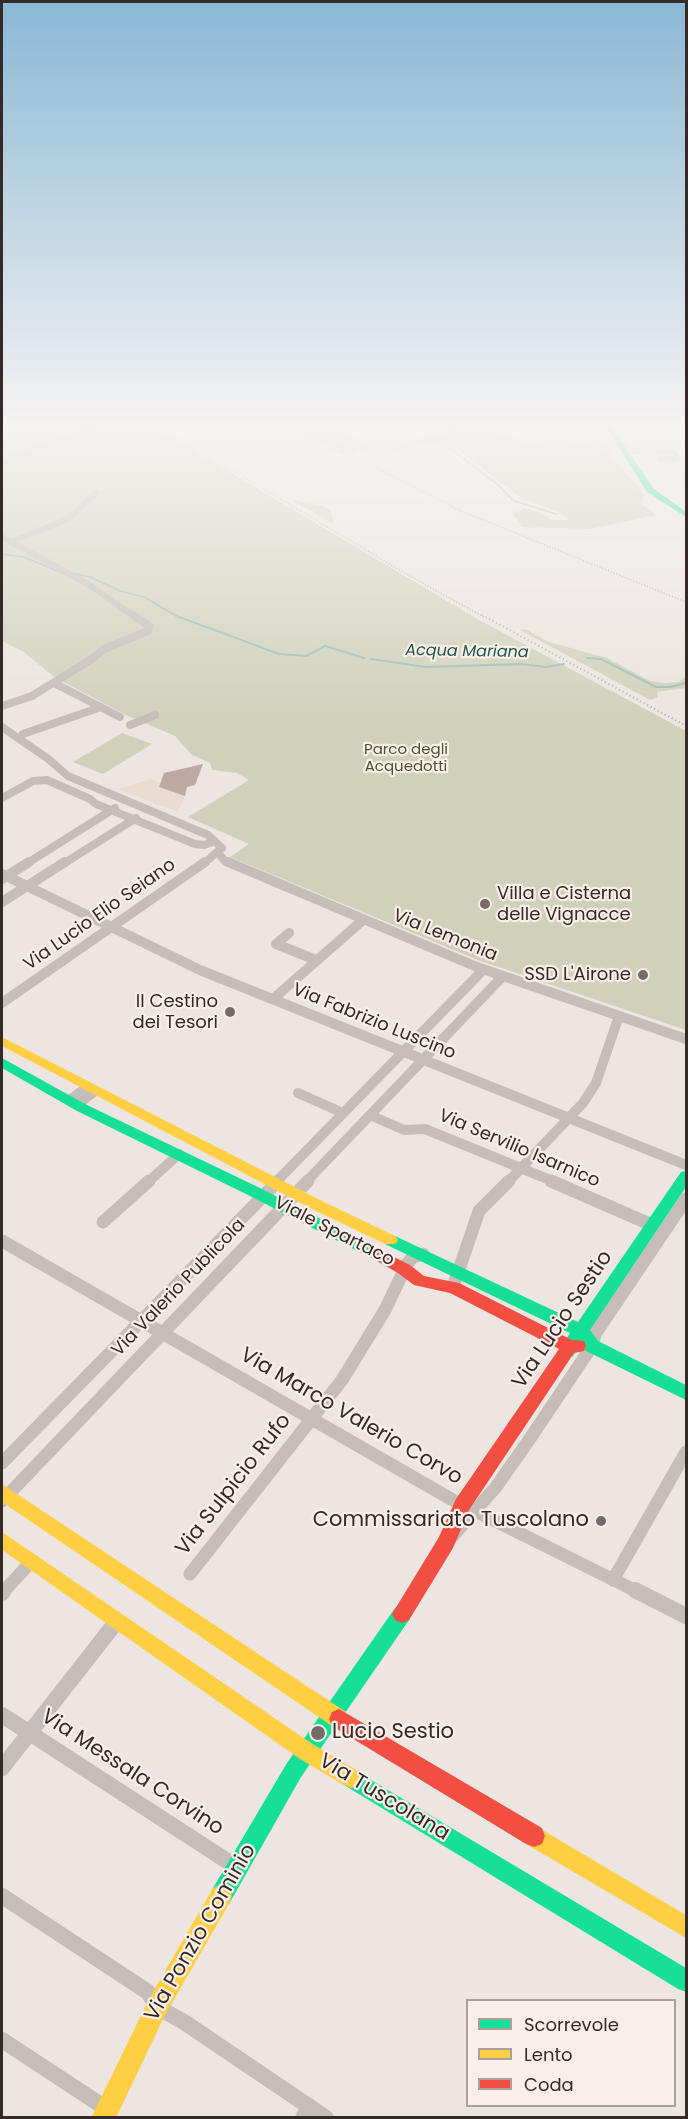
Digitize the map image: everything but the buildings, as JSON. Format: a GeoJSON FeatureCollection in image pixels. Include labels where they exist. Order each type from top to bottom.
{"type":"FeatureCollection","features":[{"type":"Feature","properties":{"kind":"main road","name":"Viale Spartaco"},"geometry":{"type":"LineString","coordinates":[[2,1041],[363,1228],[584,1325],[592,1346]]}},
{"type":"Feature","properties":{"kind":"main road","name":"Viale Spartaco"},"geometry":{"type":"LineString","coordinates":[[2,1062],[74,1102],[404,1269],[420,1281],[453,1287],[570,1347],[592,1346],[687,1393]]}},
{"type":"Feature","properties":{"kind":"main road","name":"Via Lucio Sestio"},"geometry":{"type":"LineString","coordinates":[[332,1715],[403,1612],[446,1542],[462,1505],[687,1176]]}},
{"type":"Feature","properties":{"kind":"main road"},"geometry":{"type":"LineString","coordinates":[[3,1496],[332,1715],[687,1927]]}},
{"type":"Feature","properties":{"kind":"main road","name":"Via Tuscolana"},"geometry":{"type":"LineString","coordinates":[[2,1540],[307,1752],[687,1981]]}},
{"type":"Feature","properties":{"kind":"main road","name":"Via Ponzio Cominio"},"geometry":{"type":"LineString","coordinates":[[105,2114],[157,2007],[307,1752],[332,1715]]}},
{"type":"Feature","properties":{"kind":"street"},"geometry":{"type":"LineString","coordinates":[[10,542],[58,523]]}},
{"type":"Feature","properties":{"kind":"street"},"geometry":{"type":"LineString","coordinates":[[2,537],[98,590],[150,628],[148,631],[104,650],[30,697],[2,706]]}},
{"type":"Feature","properties":{"kind":"street"},"geometry":{"type":"LineString","coordinates":[[54,683],[120,717]]}},
{"type":"Feature","properties":{"kind":"street"},"geometry":{"type":"LineString","coordinates":[[23,734],[101,707]]}},
{"type":"Feature","properties":{"kind":"street"},"geometry":{"type":"LineString","coordinates":[[130,725],[155,716]]}},
{"type":"Feature","properties":{"kind":"street"},"geometry":{"type":"LineString","coordinates":[[2,726],[52,768],[52,782]]}},
{"type":"Feature","properties":{"kind":"street"},"geometry":{"type":"LineString","coordinates":[[33,751],[47,758],[68,776],[208,835],[222,846],[218,853]]}},
{"type":"Feature","properties":{"kind":"street"},"geometry":{"type":"LineString","coordinates":[[52,782],[68,776]]}},
{"type":"Feature","properties":{"kind":"street"},"geometry":{"type":"LineString","coordinates":[[2,798],[33,780],[44,779],[111,811],[197,845],[206,845],[214,841]]}},
{"type":"Feature","properties":{"kind":"street"},"geometry":{"type":"LineString","coordinates":[[3,877],[127,801]]}},
{"type":"Feature","properties":{"kind":"street"},"geometry":{"type":"LineString","coordinates":[[2,902],[149,810]]}},
{"type":"Feature","properties":{"kind":"street","name":"Via Lemonia"},"geometry":{"type":"LineString","coordinates":[[218,853],[223,861],[483,969],[687,1039]]}},
{"type":"Feature","properties":{"kind":"street","name":"Via Lucio Elio Seiano"},"geometry":{"type":"LineString","coordinates":[[2,1003],[218,853]]}},
{"type":"Feature","properties":{"kind":"street","name":"Via Fabrizio Luscino"},"geometry":{"type":"LineString","coordinates":[[3,877],[54,899],[200,970],[687,1165]]}},
{"type":"Feature","properties":{"kind":"street"},"geometry":{"type":"LineString","coordinates":[[273,999],[363,920]]}},
{"type":"Feature","properties":{"kind":"street"},"geometry":{"type":"LineString","coordinates":[[289,933],[276,944],[316,960]]}},
{"type":"Feature","properties":{"kind":"street","name":"Via Valerio Publicola"},"geometry":{"type":"LineString","coordinates":[[2,1463],[483,969]]}},
{"type":"Feature","properties":{"kind":"street","name":"Via Valerio Publicola"},"geometry":{"type":"LineString","coordinates":[[3,1496],[503,976]]}},
{"type":"Feature","properties":{"kind":"street"},"geometry":{"type":"LineString","coordinates":[[453,1287],[479,1211],[570,1119],[596,1083],[619,1016]]}},
{"type":"Feature","properties":{"kind":"street"},"geometry":{"type":"LineString","coordinates":[[74,1102],[91,1089]]}},
{"type":"Feature","properties":{"kind":"street"},"geometry":{"type":"LineString","coordinates":[[298,1092],[343,1113]]}},
{"type":"Feature","properties":{"kind":"street","name":"Via Servilio Isarnico"},"geometry":{"type":"LineString","coordinates":[[370,1115],[404,1130],[425,1129],[522,1167],[652,1225]]}},
{"type":"Feature","properties":{"kind":"street"},"geometry":{"type":"LineString","coordinates":[[103,1222],[179,1154]]}},
{"type":"Feature","properties":{"kind":"street","name":"Via Lucio Sestio"},"geometry":{"type":"LineString","coordinates":[[446,1542],[476,1512],[496,1487],[592,1346],[595,1334],[687,1199]]}},
{"type":"Feature","properties":{"kind":"street","name":"Via Marco Valerio Corvo"},"geometry":{"type":"LineString","coordinates":[[2,1241],[462,1505],[687,1616]]}},
{"type":"Feature","properties":{"kind":"street"},"geometry":{"type":"LineString","coordinates":[[404,1269],[411,1259],[423,1254]]}},
{"type":"Feature","properties":{"kind":"street","name":"Via Sulpicio Rufo"},"geometry":{"type":"LineString","coordinates":[[190,1574],[311,1420],[357,1357],[385,1310],[404,1269]]}},
{"type":"Feature","properties":{"kind":"street"},"geometry":{"type":"LineString","coordinates":[[584,1325],[605,1319]]}},
{"type":"Feature","properties":{"kind":"street"},"geometry":{"type":"LineString","coordinates":[[613,1580],[687,1452]]}},
{"type":"Feature","properties":{"kind":"street"},"geometry":{"type":"LineString","coordinates":[[475,1488],[496,1487]]}},
{"type":"Feature","properties":{"kind":"street"},"geometry":{"type":"LineString","coordinates":[[2,1593],[32,1560]]}},
{"type":"Feature","properties":{"kind":"street"},"geometry":{"type":"LineString","coordinates":[[2,1768],[117,1621]]}},
{"type":"Feature","properties":{"kind":"street","name":"Via Messala Corvino"},"geometry":{"type":"LineString","coordinates":[[2,1715],[238,1868]]}},
{"type":"Feature","properties":{"kind":"street"},"geometry":{"type":"LineString","coordinates":[[2,1896],[148,1992],[157,2007],[184,2022],[306,2112],[326,2118]]}},
{"type":"Feature","properties":{"kind":"street"},"geometry":{"type":"LineString","coordinates":[[2,2040],[105,2114]]}},
{"type":"Feature","properties":{"kind":"green space","name":"Parco degli Acquedotti"},"geometry":{"type":"Polygon","coordinates":[[[2,523],[315,523],[479,620],[686,731],[686,1030],[478,960],[230,857],[249,844],[188,817],[249,780],[237,773],[212,770],[210,763],[191,754],[175,736],[124,714],[54,677],[24,652],[2,641],[2,523]]]}},
{"type":"Feature","properties":{"kind":"green space"},"geometry":{"type":"Polygon","coordinates":[[[520,523],[619,523],[590,529],[523,527],[520,523]]]}},
{"type":"Feature","properties":{"kind":"green space"},"geometry":{"type":"Polygon","coordinates":[[[525,629],[549,642],[607,658],[650,681],[679,682],[686,676],[686,688],[657,692],[658,697],[650,700],[520,630],[525,629]]]}},
{"type":"Feature","properties":{"kind":"green space"},"geometry":{"type":"Polygon","coordinates":[[[122,733],[152,744],[103,774],[73,762],[122,733]]]}},
{"type":"Feature","properties":{"kind":"shaded area"},"geometry":{"type":"Polygon","coordinates":[[[150,779],[160,783],[159,787],[185,796],[178,812],[118,789],[150,779]]]}},
{"type":"Feature","properties":{"kind":"waterway","name":"Acqua Mariana"},"geometry":{"type":"LineString","coordinates":[[2,554],[24,557],[62,573]]}},
{"type":"Feature","properties":{"kind":"waterway","name":"Acqua Mariana"},"geometry":{"type":"LineString","coordinates":[[72,573],[90,577],[120,591],[144,597],[176,616]]}},
{"type":"Feature","properties":{"kind":"waterway","name":"Acqua Mariana"},"geometry":{"type":"LineString","coordinates":[[176,616],[279,654],[306,656],[325,646],[364,658]]}},
{"type":"Feature","properties":{"kind":"waterway","name":"Acqua Mariana"},"geometry":{"type":"LineString","coordinates":[[587,658],[601,659],[656,687],[670,687],[686,683]]}},
{"type":"Feature","properties":{"kind":"waterway","name":"Acqua Mariana"},"geometry":{"type":"LineString","coordinates":[[371,659],[426,667],[522,664],[546,667],[564,664]]}},
{"type":"Feature","properties":{"kind":"railway"},"geometry":{"type":"LineString","coordinates":[[320,523],[484,617]]}},
{"type":"Feature","properties":{"kind":"railway"},"geometry":{"type":"LineString","coordinates":[[490,523],[686,602]]}},
{"type":"Feature","properties":{"kind":"railway"},"geometry":{"type":"LineString","coordinates":[[482,615],[686,726]]}},
{"type":"Feature","properties":{"kind":"traffic: fast"},"geometry":{"type":"LineString","coordinates":[[2,1062],[82,1108],[380,1256]]}},
{"type":"Feature","properties":{"kind":"traffic: fast"},"geometry":{"type":"LineString","coordinates":[[567,1351],[686,1176]]}},
{"type":"Feature","properties":{"kind":"traffic: fast"},"geometry":{"type":"LineString","coordinates":[[390,1240],[581,1331],[592,1346],[686,1393]]}},
{"type":"Feature","properties":{"kind":"traffic: fast"},"geometry":{"type":"LineString","coordinates":[[221,1896],[294,1770],[402,1614]]}},
{"type":"Feature","properties":{"kind":"traffic: fast"},"geometry":{"type":"LineString","coordinates":[[351,1778],[686,1981]]}},
{"type":"Feature","properties":{"kind":"traffic: slow"},"geometry":{"type":"LineString","coordinates":[[2,1041],[317,1205],[390,1240]]}},
{"type":"Feature","properties":{"kind":"traffic: slow"},"geometry":{"type":"LineString","coordinates":[[2,1492],[339,1719]]}},
{"type":"Feature","properties":{"kind":"traffic: slow"},"geometry":{"type":"LineString","coordinates":[[2,1540],[307,1752],[351,1778]]}},
{"type":"Feature","properties":{"kind":"traffic: slow"},"geometry":{"type":"LineString","coordinates":[[534,1836],[686,1927]]}},
{"type":"Feature","properties":{"kind":"traffic: slow"},"geometry":{"type":"LineString","coordinates":[[103,2118],[157,2007],[221,1896]]}},
{"type":"Feature","properties":{"kind":"traffic: jam"},"geometry":{"type":"LineString","coordinates":[[380,1256],[420,1281],[453,1287],[570,1347],[578,1346]]}},
{"type":"Feature","properties":{"kind":"traffic: jam"},"geometry":{"type":"LineString","coordinates":[[402,1614],[446,1542],[462,1505],[567,1351]]}},
{"type":"Feature","properties":{"kind":"traffic: jam"},"geometry":{"type":"LineString","coordinates":[[339,1719],[534,1836]]}},
{"type":"Feature","properties":{"kind":"place","name":"Villa e Cisterna delle Vignacce"},"geometry":{"type":"Point","coordinates":[485,904]}},
{"type":"Feature","properties":{"kind":"place","name":"SSD L'Airone"},"geometry":{"type":"Point","coordinates":[643,975]}},
{"type":"Feature","properties":{"kind":"place","name":"Il Cestino dei Tesori"},"geometry":{"type":"Point","coordinates":[230,1012]}},
{"type":"Feature","properties":{"kind":"place","name":"Commissariato Tuscolano"},"geometry":{"type":"Point","coordinates":[601,1521]}},
{"type":"Feature","properties":{"kind":"place","name":"Lucio Sestio"},"geometry":{"type":"Point","coordinates":[318,1733]}}]}
